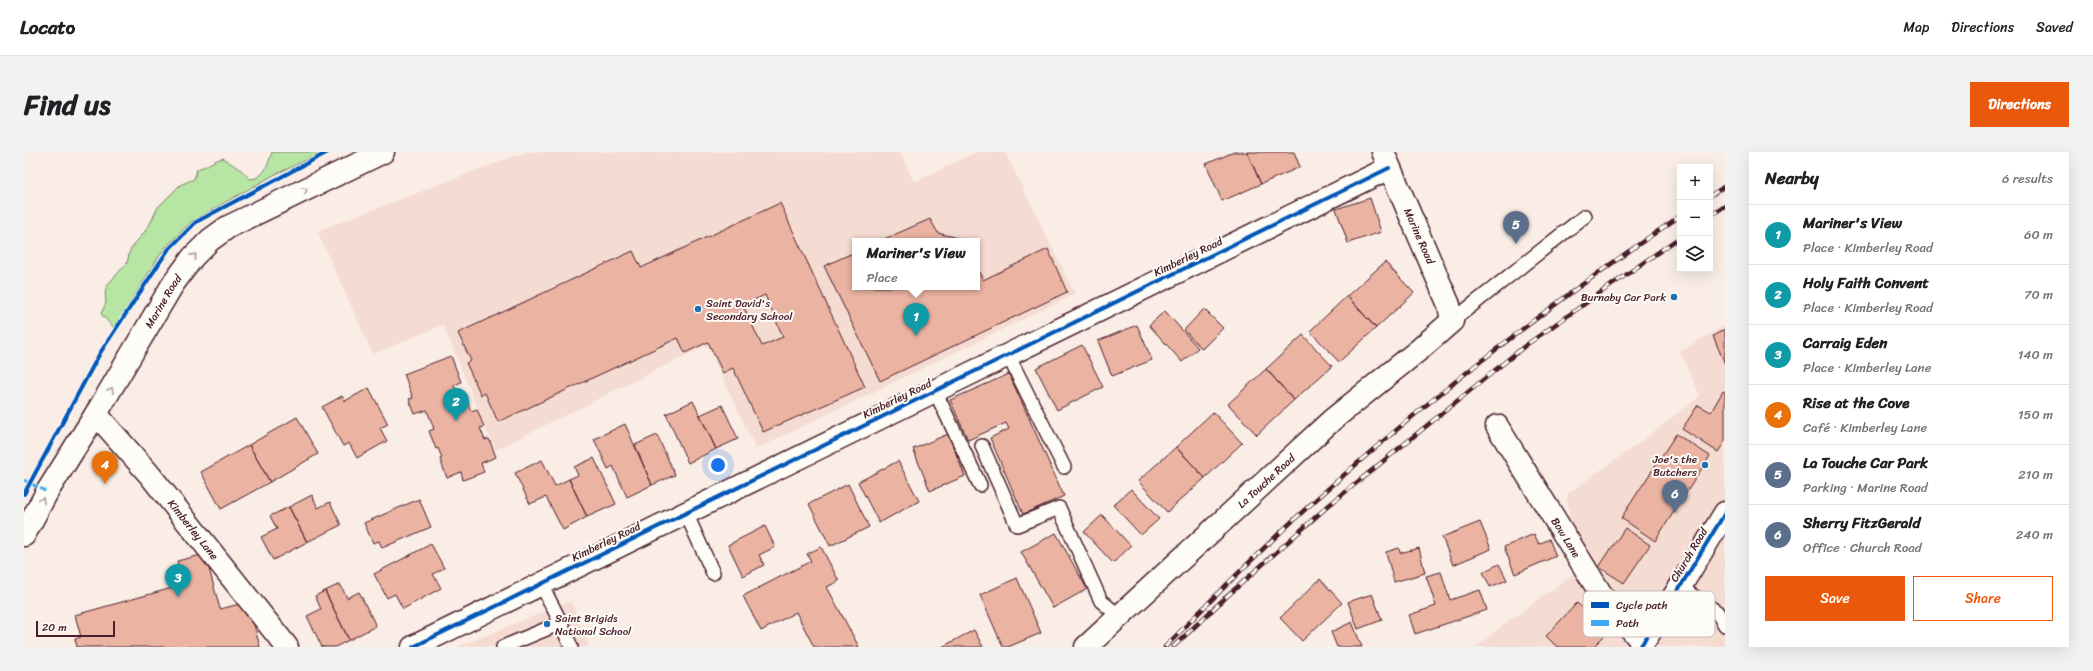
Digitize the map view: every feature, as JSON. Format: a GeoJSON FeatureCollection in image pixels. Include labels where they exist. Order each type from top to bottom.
{"type":"FeatureCollection","features":[{"type":"Feature","properties":{"kind":"street","name":"Marine Road"},"geometry":{"type":"LineString","coordinates":[[24,535],[47,492],[96,414],[173,284],[192,257],[210,240],[228,227],[383,152]]}},
{"type":"Feature","properties":{"kind":"street","name":"Marine Road"},"geometry":{"type":"LineString","coordinates":[[1386,160],[1449,305],[1452,320]]}},
{"type":"Feature","properties":{"kind":"street","name":"Kimberley Road"},"geometry":{"type":"LineString","coordinates":[[413,647],[1008,355],[1386,160]]}},
{"type":"Feature","properties":{"kind":"street","name":"La Touche Road"},"geometry":{"type":"LineString","coordinates":[[1086,647],[1332,420],[1420,350],[1452,320]]}},
{"type":"Feature","properties":{"kind":"street","name":"Kimberley Lane"},"geometry":{"type":"LineString","coordinates":[[96,414],[149,474],[287,647]]}},
{"type":"Feature","properties":{"kind":"street","name":"Bow Lane"},"geometry":{"type":"LineString","coordinates":[[1497,426],[1599,591]]}},
{"type":"Feature","properties":{"kind":"street","name":"Church Road"},"geometry":{"type":"LineString","coordinates":[[1678,591],[1725,513]]}},
{"type":"Feature","properties":{"kind":"street","name":"Bow Lane"},"geometry":{"type":"LineString","coordinates":[[1635,637],[1641,645]]}},
{"type":"Feature","properties":{"kind":"lane"},"geometry":{"type":"LineString","coordinates":[[1452,320],[1585,216]]}},
{"type":"Feature","properties":{"kind":"lane"},"geometry":{"type":"LineString","coordinates":[[1008,355],[1064,467]]}},
{"type":"Feature","properties":{"kind":"lane"},"geometry":{"type":"LineString","coordinates":[[935,390],[980,485]]}},
{"type":"Feature","properties":{"kind":"lane"},"geometry":{"type":"LineString","coordinates":[[982,446],[1017,526],[1059,508],[1101,601],[1119,616]]}},
{"type":"Feature","properties":{"kind":"lane"},"geometry":{"type":"LineString","coordinates":[[686,513],[713,573]]}},
{"type":"Feature","properties":{"kind":"lane"},"geometry":{"type":"LineString","coordinates":[[541,584],[571,647]]}},
{"type":"Feature","properties":{"kind":"lane"},"geometry":{"type":"LineString","coordinates":[[1680,588],[1685,591]]}},
{"type":"Feature","properties":{"kind":"lane"},"geometry":{"type":"LineString","coordinates":[[1715,611],[1725,625]]}},
{"type":"Feature","properties":{"kind":"lane"},"geometry":{"type":"LineString","coordinates":[[503,647],[561,624]]}},
{"type":"Feature","properties":{"kind":"shaded area","name":"Saint David's Secondary School"},"geometry":{"type":"Polygon","coordinates":[[[525,152],[900,152],[914,182],[977,152],[1005,152],[1075,294],[756,449],[707,345],[495,450],[443,325],[373,354],[317,231],[525,152]]]}},
{"type":"Feature","properties":{"kind":"shaded area"},"geometry":{"type":"Polygon","coordinates":[[[1725,325],[1725,647],[1476,647],[1503,625],[1575,573],[1567,494],[1646,438],[1700,396],[1680,352],[1725,325]]]}},
{"type":"Feature","properties":{"kind":"shaded area","name":"Saint Brigids National School"},"geometry":{"type":"Polygon","coordinates":[[[571,601],[589,647],[457,647],[571,601]]]}},
{"type":"Feature","properties":{"kind":"green space"},"geometry":{"type":"Polygon","coordinates":[[[272,152],[323,152],[274,175],[192,221],[163,250],[114,328],[101,314],[106,303],[105,291],[108,284],[127,263],[130,250],[149,226],[158,207],[180,185],[194,179],[197,169],[223,158],[241,170],[250,179],[255,178],[265,170],[272,152]]]}},
{"type":"Feature","properties":{"kind":"building"},"geometry":{"type":"Polygon","coordinates":[[[1234,152],[1247,152],[1261,184],[1222,201],[1206,164],[1234,152]]]}},
{"type":"Feature","properties":{"kind":"building"},"geometry":{"type":"Polygon","coordinates":[[[1247,152],[1294,152],[1300,167],[1261,184],[1247,152]]]}},
{"type":"Feature","properties":{"kind":"building"},"geometry":{"type":"Polygon","coordinates":[[[1370,198],[1381,232],[1348,243],[1336,209],[1370,198]]]}},
{"type":"Feature","properties":{"kind":"building"},"geometry":{"type":"Polygon","coordinates":[[[780,203],[865,387],[763,432],[733,368],[723,373],[708,342],[685,353],[678,338],[498,422],[485,393],[481,395],[466,363],[471,361],[458,333],[633,251],[641,268],[780,203]],[[765,295],[743,305],[762,346],[783,337],[765,295]]]}},
{"type":"Feature","properties":{"kind":"building"},"geometry":{"type":"Polygon","coordinates":[[[930,219],[938,233],[958,238],[887,238],[930,219]]]}},
{"type":"Feature","properties":{"kind":"building"},"geometry":{"type":"Polygon","coordinates":[[[1048,249],[1067,292],[880,381],[824,266],[852,253],[852,290],[980,290],[980,274],[983,280],[1048,249]]]}},
{"type":"Feature","properties":{"kind":"building"},"geometry":{"type":"Polygon","coordinates":[[[1385,262],[1414,293],[1376,328],[1347,296],[1385,262]]]}},
{"type":"Feature","properties":{"kind":"building"},"geometry":{"type":"Polygon","coordinates":[[[1347,296],[1376,328],[1339,362],[1310,331],[1347,296]]]}},
{"type":"Feature","properties":{"kind":"building"},"geometry":{"type":"Polygon","coordinates":[[[1204,309],[1223,328],[1202,349],[1184,330],[1204,309]]]}},
{"type":"Feature","properties":{"kind":"building"},"geometry":{"type":"Polygon","coordinates":[[[1165,311],[1198,348],[1182,362],[1149,325],[1165,311]]]}},
{"type":"Feature","properties":{"kind":"building"},"geometry":{"type":"Polygon","coordinates":[[[1137,325],[1152,360],[1112,376],[1098,341],[1137,325]]]}},
{"type":"Feature","properties":{"kind":"building"},"geometry":{"type":"Polygon","coordinates":[[[1725,329],[1725,364],[1713,336],[1725,329]]]}},
{"type":"Feature","properties":{"kind":"building"},"geometry":{"type":"Polygon","coordinates":[[[1303,335],[1332,366],[1294,400],[1266,369],[1303,335]]]}},
{"type":"Feature","properties":{"kind":"building"},"geometry":{"type":"Polygon","coordinates":[[[1082,345],[1103,387],[1057,410],[1036,368],[1082,345]]]}},
{"type":"Feature","properties":{"kind":"building"},"geometry":{"type":"Polygon","coordinates":[[[451,356],[461,382],[454,385],[460,400],[466,398],[471,411],[477,409],[484,427],[480,428],[485,440],[489,439],[496,457],[481,463],[484,472],[463,480],[461,472],[447,478],[440,459],[442,458],[438,448],[436,449],[429,431],[434,429],[427,410],[415,414],[409,399],[413,398],[404,374],[451,356]]]}},
{"type":"Feature","properties":{"kind":"building"},"geometry":{"type":"Polygon","coordinates":[[[1266,369],[1294,400],[1257,435],[1228,404],[1266,369]]]}},
{"type":"Feature","properties":{"kind":"building"},"geometry":{"type":"Polygon","coordinates":[[[1009,374],[1064,496],[1023,514],[990,438],[1009,429],[1006,423],[968,440],[950,400],[1009,374]]]}},
{"type":"Feature","properties":{"kind":"building"},"geometry":{"type":"Polygon","coordinates":[[[369,388],[388,424],[380,428],[387,441],[357,458],[349,443],[343,446],[322,407],[342,396],[345,401],[369,388]]]}},
{"type":"Feature","properties":{"kind":"building"},"geometry":{"type":"Polygon","coordinates":[[[1723,391],[1725,392],[1725,441],[1718,452],[1682,429],[1698,405],[1711,412],[1723,391]]]}},
{"type":"Feature","properties":{"kind":"building"},"geometry":{"type":"Polygon","coordinates":[[[693,401],[716,449],[688,463],[666,414],[693,401]]]}},
{"type":"Feature","properties":{"kind":"building"},"geometry":{"type":"Polygon","coordinates":[[[722,405],[738,439],[716,449],[700,415],[722,405]]]}},
{"type":"Feature","properties":{"kind":"building"},"geometry":{"type":"Polygon","coordinates":[[[1213,412],[1242,443],[1205,478],[1176,447],[1213,412]]]}},
{"type":"Feature","properties":{"kind":"building"},"geometry":{"type":"Polygon","coordinates":[[[297,417],[318,454],[270,482],[249,445],[297,417]]]}},
{"type":"Feature","properties":{"kind":"building"},"geometry":{"type":"Polygon","coordinates":[[[625,424],[652,485],[627,497],[613,466],[608,469],[594,439],[625,424]]]}},
{"type":"Feature","properties":{"kind":"building"},"geometry":{"type":"Polygon","coordinates":[[[948,434],[965,476],[930,491],[913,449],[948,434]]]}},
{"type":"Feature","properties":{"kind":"building"},"geometry":{"type":"Polygon","coordinates":[[[1676,434],[1710,456],[1655,541],[1621,518],[1676,434]]]}},
{"type":"Feature","properties":{"kind":"building"},"geometry":{"type":"Polygon","coordinates":[[[657,435],[675,475],[652,485],[635,445],[657,435]]]}},
{"type":"Feature","properties":{"kind":"building"},"geometry":{"type":"Polygon","coordinates":[[[249,445],[270,482],[221,509],[201,472],[249,445]]]}},
{"type":"Feature","properties":{"kind":"building"},"geometry":{"type":"Polygon","coordinates":[[[1176,447],[1205,478],[1167,512],[1138,481],[1176,447]]]}},
{"type":"Feature","properties":{"kind":"building"},"geometry":{"type":"Polygon","coordinates":[[[594,458],[616,504],[587,517],[569,479],[578,475],[574,467],[594,458]]]}},
{"type":"Feature","properties":{"kind":"building"},"geometry":{"type":"Polygon","coordinates":[[[542,460],[555,486],[569,479],[587,517],[563,530],[546,497],[530,504],[515,473],[542,460]]]}},
{"type":"Feature","properties":{"kind":"building"},"geometry":{"type":"Polygon","coordinates":[[[898,461],[919,501],[879,523],[858,482],[898,461]]]}},
{"type":"Feature","properties":{"kind":"building"},"geometry":{"type":"Polygon","coordinates":[[[848,484],[869,527],[830,546],[809,504],[848,484]]]}},
{"type":"Feature","properties":{"kind":"building"},"geometry":{"type":"Polygon","coordinates":[[[1131,489],[1159,519],[1141,535],[1113,505],[1131,489]]]}},
{"type":"Feature","properties":{"kind":"building"},"geometry":{"type":"Polygon","coordinates":[[[312,495],[318,508],[330,502],[341,525],[307,542],[289,507],[312,495]]]}},
{"type":"Feature","properties":{"kind":"building"},"geometry":{"type":"Polygon","coordinates":[[[419,499],[431,527],[382,548],[379,541],[373,543],[364,523],[419,499]]]}},
{"type":"Feature","properties":{"kind":"building"},"geometry":{"type":"Polygon","coordinates":[[[289,507],[307,542],[273,560],[261,537],[277,529],[270,516],[289,507]]]}},
{"type":"Feature","properties":{"kind":"building"},"geometry":{"type":"Polygon","coordinates":[[[1102,515],[1131,546],[1113,563],[1084,532],[1102,515]]]}},
{"type":"Feature","properties":{"kind":"building"},"geometry":{"type":"Polygon","coordinates":[[[1480,522],[1491,549],[1453,565],[1442,537],[1480,522]]]}},
{"type":"Feature","properties":{"kind":"building"},"geometry":{"type":"Polygon","coordinates":[[[765,526],[775,547],[759,555],[764,565],[743,576],[728,545],[765,526]]]}},
{"type":"Feature","properties":{"kind":"building"},"geometry":{"type":"Polygon","coordinates":[[[1625,528],[1650,545],[1624,583],[1599,567],[1625,528]]]}},
{"type":"Feature","properties":{"kind":"building"},"geometry":{"type":"Polygon","coordinates":[[[1056,533],[1087,589],[1053,608],[1021,552],[1056,533]]]}},
{"type":"Feature","properties":{"kind":"building"},"geometry":{"type":"Polygon","coordinates":[[[1534,534],[1539,544],[1549,539],[1556,556],[1515,574],[1504,547],[1534,534]]]}},
{"type":"Feature","properties":{"kind":"building"},"geometry":{"type":"Polygon","coordinates":[[[431,544],[444,568],[433,574],[441,588],[403,609],[395,594],[387,598],[374,574],[431,544]]]}},
{"type":"Feature","properties":{"kind":"building"},"geometry":{"type":"Polygon","coordinates":[[[821,547],[839,581],[827,587],[859,647],[814,647],[796,612],[761,631],[743,596],[811,561],[807,554],[821,547]]]}},
{"type":"Feature","properties":{"kind":"building"},"geometry":{"type":"Polygon","coordinates":[[[1399,548],[1400,553],[1419,548],[1425,573],[1394,582],[1386,552],[1399,548]]]}},
{"type":"Feature","properties":{"kind":"building"},"geometry":{"type":"Polygon","coordinates":[[[205,554],[220,609],[248,602],[260,647],[77,647],[75,639],[81,637],[75,615],[183,585],[177,561],[205,554]]]}},
{"type":"Feature","properties":{"kind":"building"},"geometry":{"type":"Polygon","coordinates":[[[1499,564],[1507,580],[1490,587],[1483,572],[1499,564]]]}},
{"type":"Feature","properties":{"kind":"building"},"geometry":{"type":"Polygon","coordinates":[[[1441,572],[1450,600],[1480,590],[1487,610],[1415,634],[1409,615],[1436,606],[1426,576],[1441,572]]]}},
{"type":"Feature","properties":{"kind":"building"},"geometry":{"type":"Polygon","coordinates":[[[1017,578],[1041,633],[1008,647],[1003,647],[980,595],[1017,578]]]}},
{"type":"Feature","properties":{"kind":"building"},"geometry":{"type":"Polygon","coordinates":[[[1320,579],[1342,603],[1302,641],[1280,618],[1320,579]]]}},
{"type":"Feature","properties":{"kind":"building"},"geometry":{"type":"Polygon","coordinates":[[[340,584],[347,598],[359,592],[376,626],[349,640],[325,591],[340,584]]]}},
{"type":"Feature","properties":{"kind":"building"},"geometry":{"type":"Polygon","coordinates":[[[325,591],[349,640],[335,647],[322,647],[307,616],[321,609],[315,596],[325,591]]]}},
{"type":"Feature","properties":{"kind":"building"},"geometry":{"type":"Polygon","coordinates":[[[1372,594],[1382,620],[1358,629],[1348,602],[1372,594]]]}},
{"type":"Feature","properties":{"kind":"building"},"geometry":{"type":"Polygon","coordinates":[[[1577,603],[1583,609],[1583,637],[1603,637],[1593,647],[1557,647],[1546,636],[1577,603]]]}},
{"type":"Feature","properties":{"kind":"building"},"geometry":{"type":"Polygon","coordinates":[[[1352,622],[1362,647],[1337,647],[1331,632],[1352,622]]]}},
{"type":"Feature","properties":{"kind":"building"},"geometry":{"type":"Polygon","coordinates":[[[974,630],[983,647],[942,647],[974,630]]]}},
{"type":"Feature","properties":{"kind":"railway"},"geometry":{"type":"LineString","coordinates":[[1713,194],[1725,186]]}},
{"type":"Feature","properties":{"kind":"railway"},"geometry":{"type":"LineString","coordinates":[[1713,214],[1725,206]]}},
{"type":"Feature","properties":{"kind":"railway"},"geometry":{"type":"LineString","coordinates":[[1165,647],[1222,589],[1320,496],[1450,385],[1586,281],[1677,218]]}},
{"type":"Feature","properties":{"kind":"railway"},"geometry":{"type":"LineString","coordinates":[[1173,647],[1225,598],[1328,506],[1526,345],[1677,239]]}},
{"type":"Feature","properties":{"kind":"marked path"},"geometry":{"type":"LineString","coordinates":[[24,480],[47,492]]}},
{"type":"Feature","properties":{"kind":"cycle path"},"geometry":{"type":"LineString","coordinates":[[24,494],[100,353],[168,250],[196,222],[328,152]]}},
{"type":"Feature","properties":{"kind":"cycle path"},"geometry":{"type":"LineString","coordinates":[[413,647],[1389,168]]}},
{"type":"Feature","properties":{"kind":"cycle path"},"geometry":{"type":"LineString","coordinates":[[1677,591],[1725,513]]}},
{"type":"Feature","properties":{"kind":"cycle path"},"geometry":{"type":"LineString","coordinates":[[1640,647],[1647,637]]}},
{"type":"Feature","properties":{"kind":"place","name":"La Touche Car Park"},"geometry":{"type":"Point","coordinates":[1516,244]}},
{"type":"Feature","properties":{"kind":"place","name":"Burnaby Car Park"},"geometry":{"type":"Point","coordinates":[1674,297]}},
{"type":"Feature","properties":{"kind":"place","name":"Saint David's Secondary School"},"geometry":{"type":"Point","coordinates":[698,309]}},
{"type":"Feature","properties":{"kind":"place","name":"Mariner's View"},"geometry":{"type":"Point","coordinates":[916,336]}},
{"type":"Feature","properties":{"kind":"place","name":"Holy Faith Convent"},"geometry":{"type":"Point","coordinates":[456,421]}},
{"type":"Feature","properties":{"kind":"place","name":"Joe's the Butchers"},"geometry":{"type":"Point","coordinates":[1705,465]}},
{"type":"Feature","properties":{"kind":"place","name":"Rise at the Cove"},"geometry":{"type":"Point","coordinates":[105,484]}},
{"type":"Feature","properties":{"kind":"place","name":"Sherry FitzGerald"},"geometry":{"type":"Point","coordinates":[1675,513]}},
{"type":"Feature","properties":{"kind":"place","name":"Carraig Eden"},"geometry":{"type":"Point","coordinates":[178,597]}},
{"type":"Feature","properties":{"kind":"place","name":"Saint Brigids National School"},"geometry":{"type":"Point","coordinates":[547,624]}}]}
